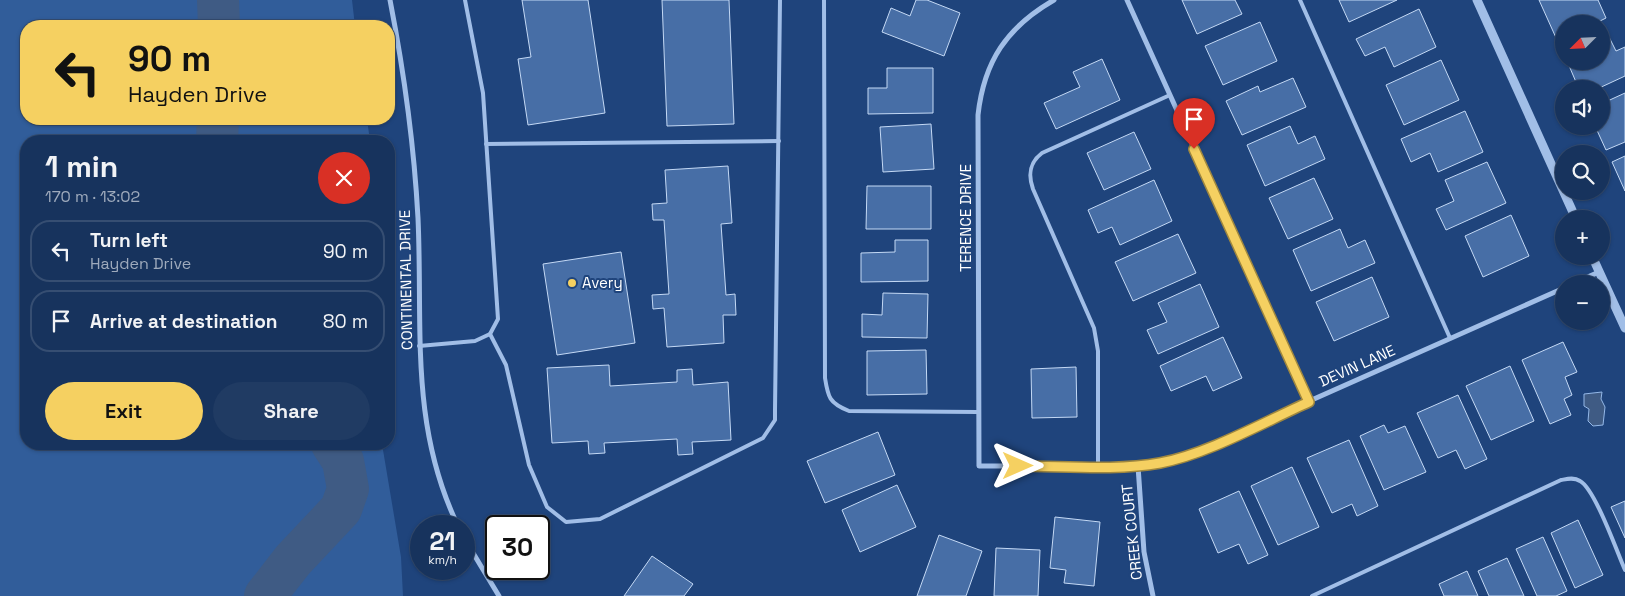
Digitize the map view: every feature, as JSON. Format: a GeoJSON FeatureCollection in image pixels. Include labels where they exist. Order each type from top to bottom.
{"type":"FeatureCollection","features":[{"type":"Feature","properties":{"kind":"street","name":"CONTINENTAL DRIVE"},"geometry":{"type":"LineString","coordinates":[[390,0],[394,20]]}},
{"type":"Feature","properties":{"kind":"street","name":"TERENCE DRIVE"},"geometry":{"type":"LineString","coordinates":[[979,466],[978,115],[980,98],[991,64],[1012,32],[1038,9],[1054,0]]}},
{"type":"Feature","properties":{"kind":"street"},"geometry":{"type":"LineString","coordinates":[[1127,0],[1309,402]]}},
{"type":"Feature","properties":{"kind":"street"},"geometry":{"type":"LineString","coordinates":[[1477,0],[1572,210]]}},
{"type":"Feature","properties":{"kind":"street","name":"CONTINENTAL DRIVE"},"geometry":{"type":"LineString","coordinates":[[395,26],[401,57],[415,172],[421,389],[429,442],[438,476],[454,515]]}},
{"type":"Feature","properties":{"kind":"street"},"geometry":{"type":"LineString","coordinates":[[1596,265],[1625,328]]}},
{"type":"Feature","properties":{"kind":"street"},"geometry":{"type":"LineString","coordinates":[[1593,275],[1600,272]]}},
{"type":"Feature","properties":{"kind":"street","name":"DEVIN LANE"},"geometry":{"type":"LineString","coordinates":[[979,466],[1138,466],[1181,458],[1555,292]]}},
{"type":"Feature","properties":{"kind":"street","name":"CREEK COURT"},"geometry":{"type":"LineString","coordinates":[[1138,466],[1144,552],[1153,596]]}},
{"type":"Feature","properties":{"kind":"street"},"geometry":{"type":"LineString","coordinates":[[475,556],[499,596]]}},
{"type":"Feature","properties":{"kind":"lane"},"geometry":{"type":"LineString","coordinates":[[419,346],[475,341],[490,334],[498,319],[483,93],[465,0]]}},
{"type":"Feature","properties":{"kind":"lane"},"geometry":{"type":"LineString","coordinates":[[490,334],[506,365],[529,465],[548,507],[566,522],[600,518],[762,438],[775,420],[780,0]]}},
{"type":"Feature","properties":{"kind":"lane"},"geometry":{"type":"LineString","coordinates":[[824,0],[824,378],[828,397],[838,407],[849,411],[978,412]]}},
{"type":"Feature","properties":{"kind":"lane"},"geometry":{"type":"LineString","coordinates":[[1300,0],[1450,338]]}},
{"type":"Feature","properties":{"kind":"lane"},"geometry":{"type":"LineString","coordinates":[[1098,466],[1098,351],[1094,328],[1033,190],[1029,172],[1036,158],[1042,153],[1170,95]]}},
{"type":"Feature","properties":{"kind":"lane"},"geometry":{"type":"LineString","coordinates":[[486,144],[779,142]]}},
{"type":"Feature","properties":{"kind":"lane"},"geometry":{"type":"LineString","coordinates":[[1312,596],[1561,480],[1571,478],[1580,481],[1592,496],[1625,570]]}},
{"type":"Feature","properties":{"kind":"shaded area"},"geometry":{"type":"Polygon","coordinates":[[[0,0],[352,0],[354,20],[20,20],[20,125],[368,125],[369,135],[20,135],[20,450],[383,450],[401,557],[403,596],[0,596],[0,0]]]}},
{"type":"Feature","properties":{"kind":"shaded area"},"geometry":{"type":"Polygon","coordinates":[[[1602,392],[1601,399],[1605,407],[1603,425],[1593,426],[1588,421],[1589,409],[1584,406],[1584,394],[1602,392]]]}},
{"type":"Feature","properties":{"kind":"building"},"geometry":{"type":"Polygon","coordinates":[[[522,0],[588,0],[605,113],[528,125],[518,59],[531,57],[522,0]]]}},
{"type":"Feature","properties":{"kind":"building"},"geometry":{"type":"Polygon","coordinates":[[[662,0],[729,0],[734,124],[667,126],[662,0]]]}},
{"type":"Feature","properties":{"kind":"building"},"geometry":{"type":"Polygon","coordinates":[[[916,0],[927,0],[960,13],[944,56],[882,32],[891,8],[910,16],[916,0]]]}},
{"type":"Feature","properties":{"kind":"building"},"geometry":{"type":"Polygon","coordinates":[[[1182,0],[1235,0],[1242,14],[1197,34],[1182,0]]]}},
{"type":"Feature","properties":{"kind":"building"},"geometry":{"type":"Polygon","coordinates":[[[1339,0],[1397,0],[1349,22],[1339,0]]]}},
{"type":"Feature","properties":{"kind":"building"},"geometry":{"type":"Polygon","coordinates":[[[1539,0],[1598,0],[1605,15],[1555,15],[1555,36],[1539,0]]]}},
{"type":"Feature","properties":{"kind":"building"},"geometry":{"type":"Polygon","coordinates":[[[1419,9],[1436,47],[1394,67],[1385,47],[1365,56],[1356,39],[1419,9]]]}},
{"type":"Feature","properties":{"kind":"building"},"geometry":{"type":"Polygon","coordinates":[[[1260,22],[1277,61],[1223,85],[1205,46],[1260,22]]]}},
{"type":"Feature","properties":{"kind":"building"},"geometry":{"type":"Polygon","coordinates":[[[1610,39],[1616,51],[1625,47],[1625,76],[1610,83],[1610,80],[1575,80],[1571,70],[1610,70],[1610,39]]]}},
{"type":"Feature","properties":{"kind":"building"},"geometry":{"type":"Polygon","coordinates":[[[1102,59],[1120,100],[1056,129],[1044,103],[1080,87],[1073,72],[1102,59]]]}},
{"type":"Feature","properties":{"kind":"building"},"geometry":{"type":"Polygon","coordinates":[[[1441,60],[1459,100],[1404,125],[1386,85],[1441,60]]]}},
{"type":"Feature","properties":{"kind":"building"},"geometry":{"type":"Polygon","coordinates":[[[887,68],[933,68],[933,113],[868,114],[868,88],[887,88],[887,68]]]}},
{"type":"Feature","properties":{"kind":"building"},"geometry":{"type":"Polygon","coordinates":[[[1293,78],[1306,107],[1242,135],[1226,101],[1258,86],[1260,92],[1293,78]]]}},
{"type":"Feature","properties":{"kind":"building"},"geometry":{"type":"Polygon","coordinates":[[[1625,93],[1625,142],[1610,148],[1610,145],[1604,145],[1599,135],[1610,135],[1610,100],[1625,93]]]}},
{"type":"Feature","properties":{"kind":"building"},"geometry":{"type":"Polygon","coordinates":[[[1465,111],[1483,152],[1438,172],[1430,153],[1411,162],[1401,139],[1465,111]]]}},
{"type":"Feature","properties":{"kind":"building"},"geometry":{"type":"Polygon","coordinates":[[[931,124],[934,169],[883,172],[880,127],[931,124]]]}},
{"type":"Feature","properties":{"kind":"building"},"geometry":{"type":"Polygon","coordinates":[[[1290,126],[1298,144],[1315,136],[1325,159],[1265,186],[1247,145],[1290,126]]]}},
{"type":"Feature","properties":{"kind":"building"},"geometry":{"type":"Polygon","coordinates":[[[1134,132],[1151,169],[1104,190],[1087,153],[1134,132]]]}},
{"type":"Feature","properties":{"kind":"building"},"geometry":{"type":"Polygon","coordinates":[[[1625,156],[1625,191],[1612,162],[1625,156]]]}},
{"type":"Feature","properties":{"kind":"building"},"geometry":{"type":"Polygon","coordinates":[[[1487,162],[1506,203],[1446,230],[1436,209],[1454,201],[1445,180],[1487,162]]]}},
{"type":"Feature","properties":{"kind":"building"},"geometry":{"type":"Polygon","coordinates":[[[728,166],[732,223],[721,224],[726,295],[735,294],[736,315],[723,315],[724,343],[667,347],[664,308],[653,309],[652,295],[669,294],[664,220],[653,220],[652,204],[667,203],[665,170],[728,166]]]}},
{"type":"Feature","properties":{"kind":"building"},"geometry":{"type":"Polygon","coordinates":[[[1314,178],[1333,219],[1288,239],[1269,198],[1314,178]]]}},
{"type":"Feature","properties":{"kind":"building"},"geometry":{"type":"Polygon","coordinates":[[[1154,180],[1172,221],[1120,245],[1112,227],[1098,233],[1088,210],[1154,180]]]}},
{"type":"Feature","properties":{"kind":"building"},"geometry":{"type":"Polygon","coordinates":[[[867,186],[931,186],[931,229],[866,229],[867,186]]]}},
{"type":"Feature","properties":{"kind":"building"},"geometry":{"type":"Polygon","coordinates":[[[1511,215],[1529,256],[1483,277],[1465,236],[1511,215]]]}},
{"type":"Feature","properties":{"kind":"building"},"geometry":{"type":"Polygon","coordinates":[[[1340,229],[1348,248],[1365,240],[1375,263],[1311,291],[1293,250],[1340,229]]]}},
{"type":"Feature","properties":{"kind":"building"},"geometry":{"type":"Polygon","coordinates":[[[1178,234],[1196,273],[1133,301],[1115,262],[1178,234]]]}},
{"type":"Feature","properties":{"kind":"building"},"geometry":{"type":"Polygon","coordinates":[[[895,240],[928,240],[928,281],[861,282],[861,253],[895,252],[895,240]]]}},
{"type":"Feature","properties":{"kind":"building"},"geometry":{"type":"Polygon","coordinates":[[[621,252],[635,343],[557,355],[543,264],[621,252]]]}},
{"type":"Feature","properties":{"kind":"building"},"geometry":{"type":"Polygon","coordinates":[[[1372,277],[1389,317],[1334,341],[1316,302],[1372,277]]]}},
{"type":"Feature","properties":{"kind":"building"},"geometry":{"type":"Polygon","coordinates":[[[1200,284],[1219,327],[1158,354],[1147,330],[1167,322],[1158,303],[1200,284]]]}},
{"type":"Feature","properties":{"kind":"building"},"geometry":{"type":"Polygon","coordinates":[[[883,293],[928,294],[927,338],[862,337],[862,314],[882,315],[883,293]]]}},
{"type":"Feature","properties":{"kind":"building"},"geometry":{"type":"Polygon","coordinates":[[[1223,337],[1242,378],[1213,391],[1206,376],[1171,391],[1160,366],[1223,337]]]}},
{"type":"Feature","properties":{"kind":"building"},"geometry":{"type":"Polygon","coordinates":[[[1563,342],[1577,372],[1565,377],[1572,395],[1564,399],[1571,415],[1550,424],[1522,360],[1563,342]]]}},
{"type":"Feature","properties":{"kind":"building"},"geometry":{"type":"Polygon","coordinates":[[[926,350],[927,394],[867,395],[867,351],[926,350]]]}},
{"type":"Feature","properties":{"kind":"building"},"geometry":{"type":"Polygon","coordinates":[[[609,365],[610,386],[677,382],[677,370],[692,369],[693,385],[728,382],[731,440],[692,442],[693,454],[678,455],[677,439],[604,443],[605,453],[589,454],[588,441],[552,443],[547,368],[609,365]]]}},
{"type":"Feature","properties":{"kind":"building"},"geometry":{"type":"Polygon","coordinates":[[[1510,366],[1534,421],[1491,440],[1466,386],[1510,366]]]}},
{"type":"Feature","properties":{"kind":"building"},"geometry":{"type":"Polygon","coordinates":[[[1076,367],[1077,417],[1032,418],[1031,369],[1076,367]]]}},
{"type":"Feature","properties":{"kind":"building"},"geometry":{"type":"Polygon","coordinates":[[[1458,395],[1487,459],[1465,469],[1456,450],[1438,458],[1417,413],[1458,395]]]}},
{"type":"Feature","properties":{"kind":"building"},"geometry":{"type":"Polygon","coordinates":[[[1384,425],[1388,433],[1405,426],[1426,472],[1384,490],[1360,436],[1384,425]]]}},
{"type":"Feature","properties":{"kind":"building"},"geometry":{"type":"Polygon","coordinates":[[[878,432],[895,475],[825,503],[807,461],[878,432]]]}},
{"type":"Feature","properties":{"kind":"building"},"geometry":{"type":"Polygon","coordinates":[[[1349,440],[1378,506],[1357,516],[1352,504],[1332,513],[1307,458],[1349,440]]]}},
{"type":"Feature","properties":{"kind":"building"},"geometry":{"type":"Polygon","coordinates":[[[1292,467],[1319,527],[1278,545],[1251,486],[1292,467]]]}},
{"type":"Feature","properties":{"kind":"building"},"geometry":{"type":"Polygon","coordinates":[[[897,485],[916,527],[860,552],[842,510],[897,485]]]}},
{"type":"Feature","properties":{"kind":"building"},"geometry":{"type":"Polygon","coordinates":[[[1239,491],[1268,555],[1248,564],[1239,544],[1218,553],[1199,509],[1239,491]]]}},
{"type":"Feature","properties":{"kind":"building"},"geometry":{"type":"Polygon","coordinates":[[[1625,501],[1625,538],[1611,507],[1625,501]]]}},
{"type":"Feature","properties":{"kind":"building"},"geometry":{"type":"Polygon","coordinates":[[[1055,517],[1100,522],[1094,586],[1064,583],[1066,570],[1050,568],[1055,517]]]}},
{"type":"Feature","properties":{"kind":"building"},"geometry":{"type":"Polygon","coordinates":[[[1578,520],[1603,575],[1575,588],[1551,533],[1578,520]]]}},
{"type":"Feature","properties":{"kind":"building"},"geometry":{"type":"Polygon","coordinates":[[[939,535],[982,551],[966,596],[917,596],[939,535]]]}},
{"type":"Feature","properties":{"kind":"building"},"geometry":{"type":"Polygon","coordinates":[[[1543,537],[1567,591],[1556,596],[1537,596],[1516,549],[1543,537]]]}},
{"type":"Feature","properties":{"kind":"building"},"geometry":{"type":"Polygon","coordinates":[[[996,548],[1040,550],[1038,596],[994,596],[996,548]]]}},
{"type":"Feature","properties":{"kind":"building"},"geometry":{"type":"Polygon","coordinates":[[[652,556],[693,584],[684,596],[624,596],[652,556]]]}},
{"type":"Feature","properties":{"kind":"building"},"geometry":{"type":"Polygon","coordinates":[[[1507,558],[1524,596],[1489,596],[1478,571],[1507,558]]]}},
{"type":"Feature","properties":{"kind":"building"},"geometry":{"type":"Polygon","coordinates":[[[1467,571],[1478,596],[1444,596],[1439,584],[1467,571]]]}},
{"type":"Feature","properties":{"kind":"waterway"},"geometry":{"type":"LineString","coordinates":[[218,0],[219,20]]}},
{"type":"Feature","properties":{"kind":"waterway"},"geometry":{"type":"LineString","coordinates":[[217,135],[218,125]]}},
{"type":"Feature","properties":{"kind":"waterway"},"geometry":{"type":"LineString","coordinates":[[265,596],[293,560],[341,509],[348,489],[343,461],[336,450]]}},
{"type":"Feature","properties":{"kind":"place","name":"Avery"},"geometry":{"type":"Point","coordinates":[572,283]}},
{"type":"Feature","properties":{"kind":"route"},"geometry":{"type":"LineString","coordinates":[[1018,466],[1138,466],[1160,463],[1205,449],[1309,402],[1194,149]]}}]}
